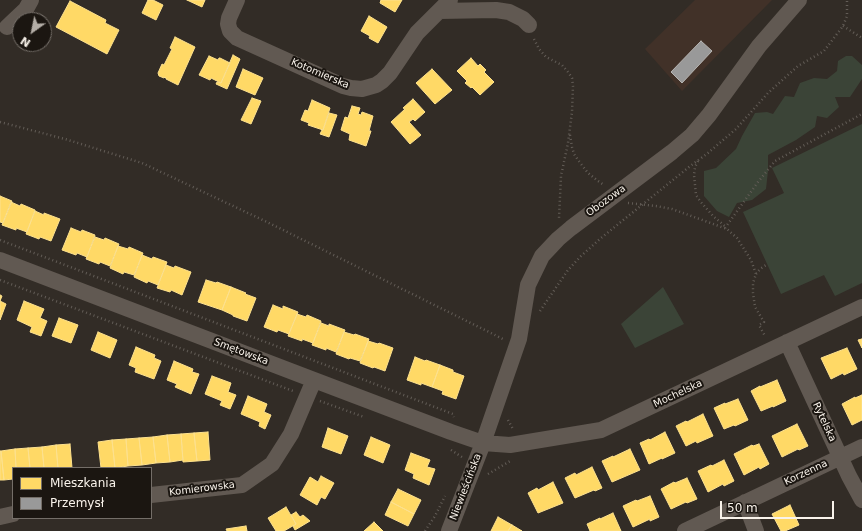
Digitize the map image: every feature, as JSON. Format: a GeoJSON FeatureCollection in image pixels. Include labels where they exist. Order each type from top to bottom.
{"type":"FeatureCollection","features":[{"type":"Feature","properties":{"kind":"street"},"geometry":{"type":"LineString","coordinates":[[7,27],[26,9],[31,0]]}},
{"type":"Feature","properties":{"kind":"street","name":"Kotomierska"},"geometry":{"type":"LineString","coordinates":[[237,0],[228,24],[230,31],[234,36],[343,86],[362,89],[376,85],[382,81],[390,73],[417,33],[445,6],[509,12],[523,19],[529,25]]}},
{"type":"Feature","properties":{"kind":"street","name":"Obozowa"},"geometry":{"type":"LineString","coordinates":[[484,443],[519,339],[528,285],[542,256],[558,238],[672,152],[692,135],[759,46],[799,0]]}},
{"type":"Feature","properties":{"kind":"street","name":"Smętowska"},"geometry":{"type":"LineString","coordinates":[[0,260],[484,443]]}},
{"type":"Feature","properties":{"kind":"street","name":"Mochelska"},"geometry":{"type":"LineString","coordinates":[[484,443],[510,445],[601,430],[862,307]]}},
{"type":"Feature","properties":{"kind":"street","name":"Rytelska"},"geometry":{"type":"LineString","coordinates":[[788,342],[840,457],[862,500]]}},
{"type":"Feature","properties":{"kind":"street","name":"Komierowska"},"geometry":{"type":"LineString","coordinates":[[152,495],[242,485],[272,464],[291,434],[314,380]]}},
{"type":"Feature","properties":{"kind":"street","name":"Niewieścińska"},"geometry":{"type":"LineString","coordinates":[[449,531],[484,443]]}},
{"type":"Feature","properties":{"kind":"street","name":"Korzenna"},"geometry":{"type":"LineString","coordinates":[[686,531],[862,447]]}},
{"type":"Feature","properties":{"kind":"street"},"geometry":{"type":"LineString","coordinates":[[744,502],[756,531]]}},
{"type":"Feature","properties":{"kind":"street"},"geometry":{"type":"LineString","coordinates":[[0,517],[12,514]]}},
{"type":"Feature","properties":{"kind":"path"},"geometry":{"type":"LineString","coordinates":[[539,313],[568,270],[581,256],[736,129],[768,93],[792,71],[798,66],[824,52],[843,26],[847,16],[848,0]]}},
{"type":"Feature","properties":{"kind":"path"},"geometry":{"type":"LineString","coordinates":[[843,26],[862,38]]}},
{"type":"Feature","properties":{"kind":"path"},"geometry":{"type":"LineString","coordinates":[[554,61],[562,65],[568,72],[572,78],[573,86],[570,135],[561,176],[558,238]]}},
{"type":"Feature","properties":{"kind":"path"},"geometry":{"type":"LineString","coordinates":[[726,228],[758,182],[775,161],[862,114]]}},
{"type":"Feature","properties":{"kind":"path"},"geometry":{"type":"LineString","coordinates":[[0,122],[64,139],[142,163],[267,222],[506,341],[516,348]]}},
{"type":"Feature","properties":{"kind":"path"},"geometry":{"type":"LineString","coordinates":[[698,161],[695,167],[694,175],[696,195],[713,216],[737,238],[751,260],[756,274]]}},
{"type":"Feature","properties":{"kind":"path"},"geometry":{"type":"LineString","coordinates":[[0,240],[453,414],[455,422]]}},
{"type":"Feature","properties":{"kind":"path"},"geometry":{"type":"LineString","coordinates":[[766,265],[756,274],[753,283],[753,293],[756,307],[764,322],[759,325],[772,350]]}},
{"type":"Feature","properties":{"kind":"path"},"geometry":{"type":"LineString","coordinates":[[0,280],[366,418]]}},
{"type":"Feature","properties":{"kind":"path"},"geometry":{"type":"LineString","coordinates":[[506,416],[515,433]]}},
{"type":"Feature","properties":{"kind":"path"},"geometry":{"type":"LineString","coordinates":[[446,447],[459,454],[464,461]]}},
{"type":"Feature","properties":{"kind":"path"},"geometry":{"type":"LineString","coordinates":[[425,531],[435,516],[445,494]]}},
{"type":"Feature","properties":{"kind":"shaded area"},"geometry":{"type":"Polygon","coordinates":[[[695,0],[772,0],[682,91],[645,49],[695,0]]]}},
{"type":"Feature","properties":{"kind":"green space"},"geometry":{"type":"Polygon","coordinates":[[[846,56],[852,56],[862,65],[862,79],[850,97],[835,97],[839,107],[827,118],[817,116],[815,127],[796,140],[768,155],[766,189],[752,200],[737,203],[729,217],[717,211],[704,196],[704,171],[716,168],[736,149],[755,113],[767,112],[773,114],[785,96],[794,97],[800,83],[814,78],[827,79],[837,71],[838,61],[846,56]]]}},
{"type":"Feature","properties":{"kind":"green space"},"geometry":{"type":"Polygon","coordinates":[[[862,124],[862,283],[835,296],[824,275],[781,294],[743,212],[784,193],[772,168],[862,124]]]}},
{"type":"Feature","properties":{"kind":"green space"},"geometry":{"type":"Polygon","coordinates":[[[663,287],[684,324],[635,348],[621,324],[663,287]]]}},
{"type":"Feature","properties":{"kind":"building: Mieszkania"},"geometry":{"type":"Polygon","coordinates":[[[148,0],[153,0],[163,5],[156,20],[142,13],[148,0]]]}},
{"type":"Feature","properties":{"kind":"building: Mieszkania"},"geometry":{"type":"Polygon","coordinates":[[[187,0],[205,0],[202,7],[187,0]]]}},
{"type":"Feature","properties":{"kind":"building: Mieszkania"},"geometry":{"type":"Polygon","coordinates":[[[381,0],[402,0],[395,12],[380,3],[381,0]]]}},
{"type":"Feature","properties":{"kind":"building: Mieszkania"},"geometry":{"type":"Polygon","coordinates":[[[70,1],[106,20],[105,23],[119,30],[107,54],[56,27],[70,1]]]}},
{"type":"Feature","properties":{"kind":"building: Mieszkania"},"geometry":{"type":"Polygon","coordinates":[[[369,16],[387,27],[378,43],[361,31],[369,16]]]}},
{"type":"Feature","properties":{"kind":"building: Mieszkania"},"geometry":{"type":"Polygon","coordinates":[[[175,37],[195,47],[178,85],[165,77],[159,76],[158,73],[172,49],[170,48],[175,37]]]}},
{"type":"Feature","properties":{"kind":"building: Mieszkania"},"geometry":{"type":"Polygon","coordinates":[[[233,55],[240,59],[227,89],[216,84],[217,82],[221,83],[233,55]]]}},
{"type":"Feature","properties":{"kind":"building: Mieszkania"},"geometry":{"type":"Polygon","coordinates":[[[209,56],[218,60],[220,58],[230,63],[221,83],[211,78],[210,80],[199,75],[209,56]]]}},
{"type":"Feature","properties":{"kind":"building: Mieszkania"},"geometry":{"type":"Polygon","coordinates":[[[471,58],[478,66],[480,64],[486,70],[484,72],[494,82],[480,95],[472,87],[471,88],[465,83],[467,81],[457,71],[471,58]]]}},
{"type":"Feature","properties":{"kind":"building: Mieszkania"},"geometry":{"type":"Polygon","coordinates":[[[243,69],[263,78],[255,95],[236,87],[243,69]]]}},
{"type":"Feature","properties":{"kind":"building: Mieszkania"},"geometry":{"type":"Polygon","coordinates":[[[432,69],[452,90],[435,104],[416,83],[432,69]]]}},
{"type":"Feature","properties":{"kind":"building: Mieszkania"},"geometry":{"type":"Polygon","coordinates":[[[252,98],[261,101],[251,124],[241,120],[252,98]]]}},
{"type":"Feature","properties":{"kind":"building: Mieszkania"},"geometry":{"type":"Polygon","coordinates":[[[413,99],[425,112],[415,121],[413,119],[409,122],[421,135],[410,144],[391,122],[413,99]]]}},
{"type":"Feature","properties":{"kind":"building: Mieszkania"},"geometry":{"type":"Polygon","coordinates":[[[312,100],[330,108],[323,130],[308,125],[309,123],[301,120],[305,110],[308,111],[312,100]]]}},
{"type":"Feature","properties":{"kind":"building: Mieszkania"},"geometry":{"type":"Polygon","coordinates":[[[352,106],[360,108],[358,114],[361,115],[362,112],[373,116],[369,131],[371,131],[366,146],[349,140],[350,134],[341,130],[345,117],[348,118],[352,106]]]}},
{"type":"Feature","properties":{"kind":"building: Mieszkania"},"geometry":{"type":"Polygon","coordinates":[[[329,113],[337,115],[329,137],[320,134],[329,113]]]}},
{"type":"Feature","properties":{"kind":"building: Mieszkania"},"geometry":{"type":"Polygon","coordinates":[[[0,196],[12,201],[3,223],[0,222],[0,196]]]}},
{"type":"Feature","properties":{"kind":"building: Mieszkania"},"geometry":{"type":"Polygon","coordinates":[[[11,202],[20,206],[21,204],[35,210],[27,232],[2,225],[11,202]]]}},
{"type":"Feature","properties":{"kind":"building: Mieszkania"},"geometry":{"type":"Polygon","coordinates":[[[35,211],[60,219],[51,241],[40,237],[39,239],[26,234],[35,211]]]}},
{"type":"Feature","properties":{"kind":"building: Mieszkania"},"geometry":{"type":"Polygon","coordinates":[[[71,228],[95,235],[87,257],[62,250],[71,228]]]}},
{"type":"Feature","properties":{"kind":"building: Mieszkania"},"geometry":{"type":"Polygon","coordinates":[[[95,237],[104,240],[105,238],[119,244],[110,266],[86,259],[95,237]]]}},
{"type":"Feature","properties":{"kind":"building: Mieszkania"},"geometry":{"type":"Polygon","coordinates":[[[118,246],[128,249],[129,247],[143,253],[134,275],[124,272],[123,274],[110,268],[118,246]]]}},
{"type":"Feature","properties":{"kind":"building: Mieszkania"},"geometry":{"type":"Polygon","coordinates":[[[142,255],[167,262],[158,285],[148,281],[147,283],[134,277],[142,255]]]}},
{"type":"Feature","properties":{"kind":"building: Mieszkania"},"geometry":{"type":"Polygon","coordinates":[[[166,265],[174,268],[175,266],[191,272],[182,295],[171,290],[170,292],[157,288],[166,265]]]}},
{"type":"Feature","properties":{"kind":"building: Mieszkania"},"geometry":{"type":"Polygon","coordinates":[[[206,280],[231,287],[222,310],[198,302],[206,280]]]}},
{"type":"Feature","properties":{"kind":"building: Mieszkania"},"geometry":{"type":"Polygon","coordinates":[[[231,287],[256,298],[247,321],[222,310],[231,287]]]}},
{"type":"Feature","properties":{"kind":"building: Mieszkania"},"geometry":{"type":"Polygon","coordinates":[[[0,301],[6,304],[0,320],[0,301]]]}},
{"type":"Feature","properties":{"kind":"building: Mieszkania"},"geometry":{"type":"Polygon","coordinates":[[[24,301],[44,309],[40,318],[47,321],[41,336],[30,332],[32,327],[17,320],[24,301]]]}},
{"type":"Feature","properties":{"kind":"building: Mieszkania"},"geometry":{"type":"Polygon","coordinates":[[[273,305],[283,309],[283,306],[298,312],[289,334],[278,330],[277,332],[264,327],[273,305]]]}},
{"type":"Feature","properties":{"kind":"building: Mieszkania"},"geometry":{"type":"Polygon","coordinates":[[[297,314],[306,317],[307,315],[321,321],[313,343],[288,336],[297,314]]]}},
{"type":"Feature","properties":{"kind":"building: Mieszkania"},"geometry":{"type":"Polygon","coordinates":[[[59,318],[78,325],[71,343],[52,336],[59,318]]]}},
{"type":"Feature","properties":{"kind":"building: Mieszkania"},"geometry":{"type":"Polygon","coordinates":[[[321,323],[329,326],[329,324],[345,330],[336,352],[312,345],[321,323]]]}},
{"type":"Feature","properties":{"kind":"building: Mieszkania"},"geometry":{"type":"Polygon","coordinates":[[[98,332],[117,340],[110,358],[91,350],[98,332]]]}},
{"type":"Feature","properties":{"kind":"building: Mieszkania"},"geometry":{"type":"Polygon","coordinates":[[[344,332],[369,339],[360,361],[336,354],[344,332]]]}},
{"type":"Feature","properties":{"kind":"building: Mieszkania"},"geometry":{"type":"Polygon","coordinates":[[[862,339],[862,348],[858,340],[862,339]]]}},
{"type":"Feature","properties":{"kind":"building: Mieszkania"},"geometry":{"type":"Polygon","coordinates":[[[368,341],[393,348],[385,371],[360,363],[368,341]]]}},
{"type":"Feature","properties":{"kind":"building: Mieszkania"},"geometry":{"type":"Polygon","coordinates":[[[136,347],[155,355],[154,358],[161,361],[154,379],[135,372],[136,368],[129,365],[136,347]]]}},
{"type":"Feature","properties":{"kind":"building: Mieszkania"},"geometry":{"type":"Polygon","coordinates":[[[847,348],[857,369],[844,375],[843,373],[831,379],[821,358],[847,348]]]}},
{"type":"Feature","properties":{"kind":"building: Mieszkania"},"geometry":{"type":"Polygon","coordinates":[[[415,357],[440,365],[432,387],[407,380],[415,357]]]}},
{"type":"Feature","properties":{"kind":"building: Mieszkania"},"geometry":{"type":"Polygon","coordinates":[[[174,361],[193,369],[192,372],[199,374],[191,394],[175,387],[177,384],[167,380],[174,361]]]}},
{"type":"Feature","properties":{"kind":"building: Mieszkania"},"geometry":{"type":"Polygon","coordinates":[[[440,365],[464,376],[456,399],[442,394],[443,391],[432,387],[440,365]]]}},
{"type":"Feature","properties":{"kind":"building: Mieszkania"},"geometry":{"type":"Polygon","coordinates":[[[212,376],[231,383],[228,392],[236,395],[230,409],[220,405],[222,401],[205,394],[212,376]]]}},
{"type":"Feature","properties":{"kind":"building: Mieszkania"},"geometry":{"type":"Polygon","coordinates":[[[777,380],[786,401],[761,411],[751,391],[777,380]]]}},
{"type":"Feature","properties":{"kind":"building: Mieszkania"},"geometry":{"type":"Polygon","coordinates":[[[862,395],[862,420],[852,425],[842,404],[862,395]]]}},
{"type":"Feature","properties":{"kind":"building: Mieszkania"},"geometry":{"type":"Polygon","coordinates":[[[248,396],[267,404],[264,412],[271,415],[265,429],[259,426],[260,422],[241,414],[248,396]]]}},
{"type":"Feature","properties":{"kind":"building: Mieszkania"},"geometry":{"type":"Polygon","coordinates":[[[738,399],[748,420],[724,429],[714,408],[738,399]]]}},
{"type":"Feature","properties":{"kind":"building: Mieszkania"},"geometry":{"type":"Polygon","coordinates":[[[703,414],[713,436],[697,443],[696,441],[686,446],[676,426],[703,414]]]}},
{"type":"Feature","properties":{"kind":"building: Mieszkania"},"geometry":{"type":"Polygon","coordinates":[[[797,424],[808,446],[782,457],[772,436],[797,424]]]}},
{"type":"Feature","properties":{"kind":"building: Mieszkania"},"geometry":{"type":"Polygon","coordinates":[[[328,428],[348,436],[341,454],[322,447],[328,428]]]}},
{"type":"Feature","properties":{"kind":"building: Mieszkania"},"geometry":{"type":"Polygon","coordinates":[[[208,432],[210,460],[197,461],[194,433],[208,432]]]}},
{"type":"Feature","properties":{"kind":"building: Mieszkania"},"geometry":{"type":"Polygon","coordinates":[[[665,432],[675,453],[649,464],[640,443],[649,439],[650,440],[665,432]]]}},
{"type":"Feature","properties":{"kind":"building: Mieszkania"},"geometry":{"type":"Polygon","coordinates":[[[194,433],[197,461],[183,462],[181,434],[194,433]]]}},
{"type":"Feature","properties":{"kind":"building: Mieszkania"},"geometry":{"type":"Polygon","coordinates":[[[181,434],[183,460],[170,462],[167,435],[181,434]]]}},
{"type":"Feature","properties":{"kind":"building: Mieszkania"},"geometry":{"type":"Polygon","coordinates":[[[167,435],[170,462],[156,463],[153,437],[167,435]]]}},
{"type":"Feature","properties":{"kind":"building: Mieszkania"},"geometry":{"type":"Polygon","coordinates":[[[153,437],[156,463],[142,465],[139,438],[153,437]]]}},
{"type":"Feature","properties":{"kind":"building: Mieszkania"},"geometry":{"type":"Polygon","coordinates":[[[371,437],[390,445],[383,463],[364,455],[371,437]]]}},
{"type":"Feature","properties":{"kind":"building: Mieszkania"},"geometry":{"type":"Polygon","coordinates":[[[139,438],[142,465],[128,466],[126,439],[139,438]]]}},
{"type":"Feature","properties":{"kind":"building: Mieszkania"},"geometry":{"type":"Polygon","coordinates":[[[126,439],[128,466],[115,467],[112,440],[126,439]]]}},
{"type":"Feature","properties":{"kind":"building: Mieszkania"},"geometry":{"type":"Polygon","coordinates":[[[112,440],[115,467],[101,467],[98,442],[112,440]]]}},
{"type":"Feature","properties":{"kind":"building: Mieszkania"},"geometry":{"type":"Polygon","coordinates":[[[70,444],[72,467],[58,467],[56,445],[70,444]]]}},
{"type":"Feature","properties":{"kind":"building: Mieszkania"},"geometry":{"type":"Polygon","coordinates":[[[759,444],[769,464],[760,469],[759,467],[744,475],[734,454],[752,445],[759,444]]]}},
{"type":"Feature","properties":{"kind":"building: Mieszkania"},"geometry":{"type":"Polygon","coordinates":[[[56,445],[58,467],[44,467],[42,447],[56,445]]]}},
{"type":"Feature","properties":{"kind":"building: Mieszkania"},"geometry":{"type":"Polygon","coordinates":[[[42,447],[44,467],[30,467],[28,448],[42,447]]]}},
{"type":"Feature","properties":{"kind":"building: Mieszkania"},"geometry":{"type":"Polygon","coordinates":[[[28,448],[30,467],[16,467],[15,449],[28,448]]]}},
{"type":"Feature","properties":{"kind":"building: Mieszkania"},"geometry":{"type":"Polygon","coordinates":[[[15,449],[16,467],[12,467],[12,479],[4,480],[1,451],[15,449]]]}},
{"type":"Feature","properties":{"kind":"building: Mieszkania"},"geometry":{"type":"Polygon","coordinates":[[[630,449],[640,470],[612,482],[602,461],[630,449]]]}},
{"type":"Feature","properties":{"kind":"building: Mieszkania"},"geometry":{"type":"Polygon","coordinates":[[[1,451],[4,480],[0,480],[1,451]]]}},
{"type":"Feature","properties":{"kind":"building: Mieszkania"},"geometry":{"type":"Polygon","coordinates":[[[411,453],[430,460],[427,467],[435,469],[429,485],[413,478],[414,474],[405,470],[411,453]]]}},
{"type":"Feature","properties":{"kind":"building: Mieszkania"},"geometry":{"type":"Polygon","coordinates":[[[724,460],[734,481],[724,486],[723,484],[708,492],[698,471],[724,460]]]}},
{"type":"Feature","properties":{"kind":"building: Mieszkania"},"geometry":{"type":"Polygon","coordinates":[[[592,467],[602,488],[575,498],[565,478],[575,473],[576,475],[592,467]]]}},
{"type":"Feature","properties":{"kind":"building: Mieszkania"},"geometry":{"type":"Polygon","coordinates":[[[321,476],[334,483],[325,499],[321,497],[317,505],[300,495],[310,477],[318,482],[321,476]]]}},
{"type":"Feature","properties":{"kind":"building: Mieszkania"},"geometry":{"type":"Polygon","coordinates":[[[687,478],[697,499],[671,509],[661,489],[674,482],[675,483],[687,478]]]}},
{"type":"Feature","properties":{"kind":"building: Mieszkania"},"geometry":{"type":"Polygon","coordinates":[[[553,482],[563,503],[538,513],[528,493],[537,488],[538,490],[553,482]]]}},
{"type":"Feature","properties":{"kind":"building: Mieszkania"},"geometry":{"type":"Polygon","coordinates":[[[398,489],[421,500],[414,514],[391,502],[398,489]]]}},
{"type":"Feature","properties":{"kind":"building: Mieszkania"},"geometry":{"type":"Polygon","coordinates":[[[650,496],[659,517],[650,521],[650,519],[633,527],[623,506],[650,496]]]}},
{"type":"Feature","properties":{"kind":"building: Mieszkania"},"geometry":{"type":"Polygon","coordinates":[[[391,502],[414,514],[408,526],[385,515],[391,502]]]}},
{"type":"Feature","properties":{"kind":"building: Mieszkania"},"geometry":{"type":"Polygon","coordinates":[[[790,505],[799,525],[785,531],[781,531],[772,514],[790,505]]]}},
{"type":"Feature","properties":{"kind":"building: Mieszkania"},"geometry":{"type":"Polygon","coordinates":[[[286,507],[296,524],[284,531],[276,531],[268,518],[286,507]]]}},
{"type":"Feature","properties":{"kind":"building: Mieszkania"},"geometry":{"type":"Polygon","coordinates":[[[296,512],[300,517],[303,515],[310,521],[295,530],[293,526],[296,524],[291,515],[296,512]]]}},
{"type":"Feature","properties":{"kind":"building: Mieszkania"},"geometry":{"type":"Polygon","coordinates":[[[613,513],[621,531],[590,531],[587,524],[613,513]]]}},
{"type":"Feature","properties":{"kind":"building: Mieszkania"},"geometry":{"type":"Polygon","coordinates":[[[498,517],[512,525],[508,531],[491,531],[498,517]]]}},
{"type":"Feature","properties":{"kind":"building: Mieszkania"},"geometry":{"type":"Polygon","coordinates":[[[374,522],[383,531],[364,531],[374,522]]]}},
{"type":"Feature","properties":{"kind":"building: Mieszkania"},"geometry":{"type":"Polygon","coordinates":[[[512,525],[522,531],[508,531],[512,525]]]}},
{"type":"Feature","properties":{"kind":"building: Mieszkania"},"geometry":{"type":"Polygon","coordinates":[[[246,526],[247,531],[227,531],[226,529],[246,526]]]}},
{"type":"Feature","properties":{"kind":"building: Przemysł"},"geometry":{"type":"Polygon","coordinates":[[[701,41],[712,51],[682,83],[671,72],[701,41]]]}}]}
